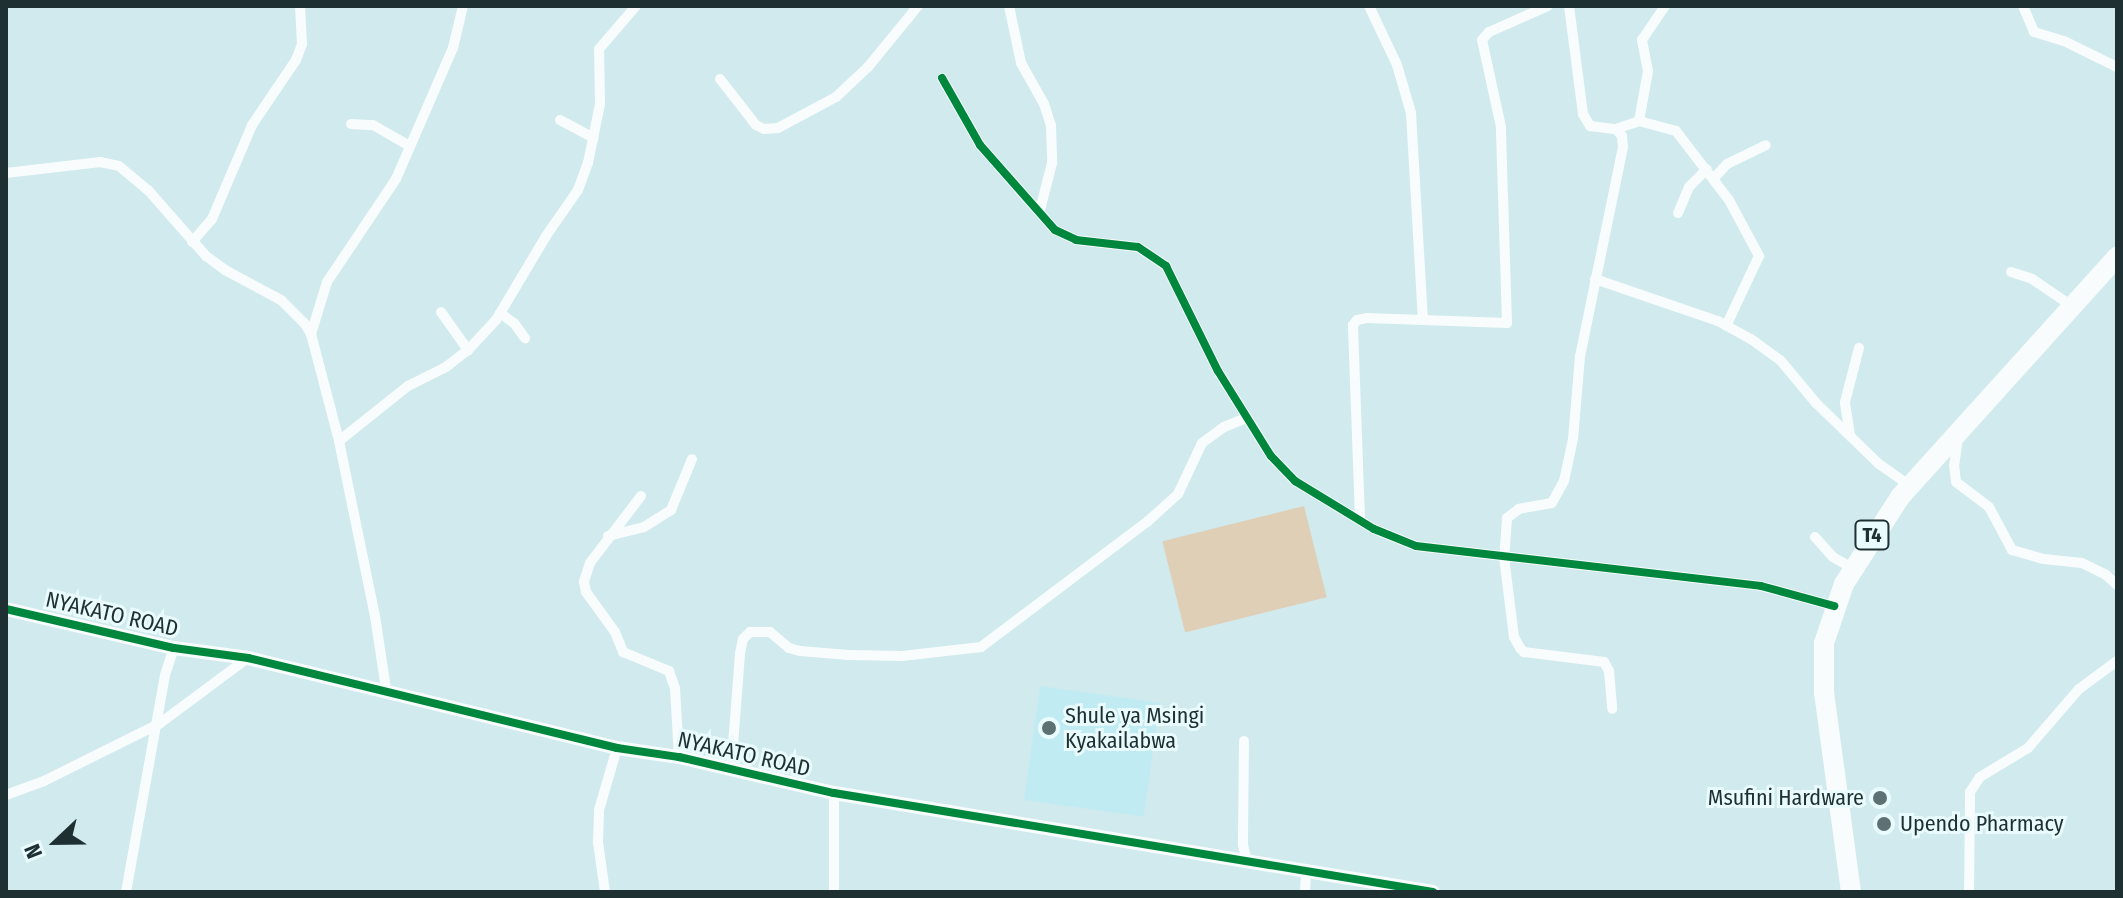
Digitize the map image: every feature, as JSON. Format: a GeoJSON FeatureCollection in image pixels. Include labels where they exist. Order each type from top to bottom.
{"type":"FeatureCollection","features":[{"type":"Feature","properties":{"kind":"highway","name":"T4"},"geometry":{"type":"LineString","coordinates":[[1851,892],[1824,693],[1824,643],[1834,606],[1852,568],[1882,520],[2116,259]]}},
{"type":"Feature","properties":{"kind":"street"},"geometry":{"type":"LineString","coordinates":[[192,242],[212,219],[252,125],[296,60],[302,44],[300,6]]}},
{"type":"Feature","properties":{"kind":"street"},"geometry":{"type":"LineString","coordinates":[[311,334],[327,282],[396,179],[408,145],[453,48],[463,6]]}},
{"type":"Feature","properties":{"kind":"street"},"geometry":{"type":"LineString","coordinates":[[339,441],[408,386],[446,367],[468,350],[500,313],[578,190],[594,138],[600,104],[599,49],[636,6]]}},
{"type":"Feature","properties":{"kind":"street"},"geometry":{"type":"LineString","coordinates":[[720,79],[756,125],[764,129],[778,128],[836,97],[868,67],[918,6]]}},
{"type":"Feature","properties":{"kind":"street"},"geometry":{"type":"LineString","coordinates":[[1009,6],[1021,63],[1044,104],[1051,126],[1052,163],[1040,210]]}},
{"type":"Feature","properties":{"kind":"street"},"geometry":{"type":"LineString","coordinates":[[1369,6],[1397,65],[1411,113],[1423,319]]}},
{"type":"Feature","properties":{"kind":"street"},"geometry":{"type":"LineString","coordinates":[[1360,518],[1353,325],[1362,318],[1507,323],[1501,127],[1482,40],[1489,32],[1548,6]]}},
{"type":"Feature","properties":{"kind":"street"},"geometry":{"type":"LineString","coordinates":[[1569,6],[1583,114],[1590,126],[1616,129],[1639,121],[1676,131],[1714,178],[1759,256],[1726,326]]}},
{"type":"Feature","properties":{"kind":"street"},"geometry":{"type":"LineString","coordinates":[[1639,121],[1648,71],[1642,40],[1665,6]]}},
{"type":"Feature","properties":{"kind":"street"},"geometry":{"type":"LineString","coordinates":[[2023,6],[2034,32],[2064,41],[2117,67]]}},
{"type":"Feature","properties":{"kind":"street"},"geometry":{"type":"LineString","coordinates":[[942,78],[980,145],[1055,230],[1076,240],[1138,247],[1166,266],[1185,300],[1197,332],[1271,456],[1295,481],[1393,540],[1416,546],[1761,586],[1834,606]]}},
{"type":"Feature","properties":{"kind":"street"},"geometry":{"type":"LineString","coordinates":[[560,120],[594,138]]}},
{"type":"Feature","properties":{"kind":"street"},"geometry":{"type":"LineString","coordinates":[[351,124],[373,125],[408,145]]}},
{"type":"Feature","properties":{"kind":"street"},"geometry":{"type":"LineString","coordinates":[[1612,709],[1609,671],[1599,659],[1524,652],[1520,648],[1514,637],[1504,557],[1507,518],[1511,512],[1545,507],[1558,494],[1564,481],[1573,439],[1580,356],[1623,147],[1622,136],[1616,129]]}},
{"type":"Feature","properties":{"kind":"street"},"geometry":{"type":"LineString","coordinates":[[1714,178],[1727,164],[1766,145]]}},
{"type":"Feature","properties":{"kind":"street"},"geometry":{"type":"LineString","coordinates":[[6,173],[108,162],[132,175],[192,242],[225,270],[281,300],[311,334],[339,441],[375,616],[386,689]]}},
{"type":"Feature","properties":{"kind":"street"},"geometry":{"type":"LineString","coordinates":[[1678,213],[1689,187],[1707,169]]}},
{"type":"Feature","properties":{"kind":"street"},"geometry":{"type":"LineString","coordinates":[[2011,272],[2032,279],[2072,306]]}},
{"type":"Feature","properties":{"kind":"street"},"geometry":{"type":"LineString","coordinates":[[1595,279],[1726,326],[1773,353],[1879,464],[1910,486]]}},
{"type":"Feature","properties":{"kind":"street"},"geometry":{"type":"LineString","coordinates":[[441,312],[468,350]]}},
{"type":"Feature","properties":{"kind":"street"},"geometry":{"type":"LineString","coordinates":[[500,313],[514,323],[525,338]]}},
{"type":"Feature","properties":{"kind":"street"},"geometry":{"type":"LineString","coordinates":[[1850,435],[1845,402],[1859,348]]}},
{"type":"Feature","properties":{"kind":"street"},"geometry":{"type":"LineString","coordinates":[[731,771],[740,653],[743,639],[750,632],[770,632],[789,648],[800,651],[849,655],[902,656],[981,647],[1147,522],[1178,494],[1202,443],[1224,427],[1246,418]]}},
{"type":"Feature","properties":{"kind":"street"},"geometry":{"type":"LineString","coordinates":[[1959,435],[1954,465],[1956,482],[1989,507],[2012,550],[2091,566],[2117,585]]}},
{"type":"Feature","properties":{"kind":"street"},"geometry":{"type":"LineString","coordinates":[[608,536],[644,527],[671,510],[692,459]]}},
{"type":"Feature","properties":{"kind":"street"},"geometry":{"type":"LineString","coordinates":[[641,496],[590,563],[584,582],[586,592],[615,632],[623,652],[669,671],[675,688],[679,757]]}},
{"type":"Feature","properties":{"kind":"street"},"geometry":{"type":"LineString","coordinates":[[1815,537],[1833,557],[1852,568]]}},
{"type":"Feature","properties":{"kind":"street","name":"NYAKATO ROAD"},"geometry":{"type":"LineString","coordinates":[[6,609],[174,648],[248,658],[386,689],[617,748],[679,757],[834,793],[1433,892]]}},
{"type":"Feature","properties":{"kind":"street"},"geometry":{"type":"LineString","coordinates":[[126,892],[159,724],[165,675],[174,648]]}},
{"type":"Feature","properties":{"kind":"street"},"geometry":{"type":"LineString","coordinates":[[6,795],[44,781],[159,724],[248,658]]}},
{"type":"Feature","properties":{"kind":"street"},"geometry":{"type":"LineString","coordinates":[[1969,892],[1970,792],[1980,777],[2028,748],[2079,689],[2117,661]]}},
{"type":"Feature","properties":{"kind":"street"},"geometry":{"type":"LineString","coordinates":[[1244,741],[1243,845],[1247,862]]}},
{"type":"Feature","properties":{"kind":"street"},"geometry":{"type":"LineString","coordinates":[[605,892],[598,842],[599,810],[617,748]]}},
{"type":"Feature","properties":{"kind":"street"},"geometry":{"type":"LineString","coordinates":[[834,793],[834,892]]}},
{"type":"Feature","properties":{"kind":"street"},"geometry":{"type":"LineString","coordinates":[[1305,892],[1306,873]]}},
{"type":"Feature","properties":{"kind":"shaded area"},"geometry":{"type":"Polygon","coordinates":[[[1304,506],[1327,597],[1185,633],[1162,541],[1304,506]]]}},
{"type":"Feature","properties":{"kind":"shaded area"},"geometry":{"type":"Polygon","coordinates":[[[1040,686],[1160,703],[1144,817],[1024,800],[1040,686]]]}},
{"type":"Feature","properties":{"kind":"cycle path"},"geometry":{"type":"LineString","coordinates":[[942,78],[980,145],[1055,230],[1076,240],[1138,247],[1166,266],[1218,371],[1271,456],[1295,481],[1374,529],[1416,546],[1761,586],[1834,606]]}},
{"type":"Feature","properties":{"kind":"cycle path"},"geometry":{"type":"LineString","coordinates":[[6,609],[174,648],[248,658],[617,748],[679,757],[834,793],[1433,892]]}},
{"type":"Feature","properties":{"kind":"place","name":"Shule ya Msingi Kyakailabwa"},"geometry":{"type":"Point","coordinates":[1049,728]}},
{"type":"Feature","properties":{"kind":"place","name":"Msufini Hardware"},"geometry":{"type":"Point","coordinates":[1880,798]}},
{"type":"Feature","properties":{"kind":"place","name":"Upendo Pharmacy"},"geometry":{"type":"Point","coordinates":[1884,824]}}]}
